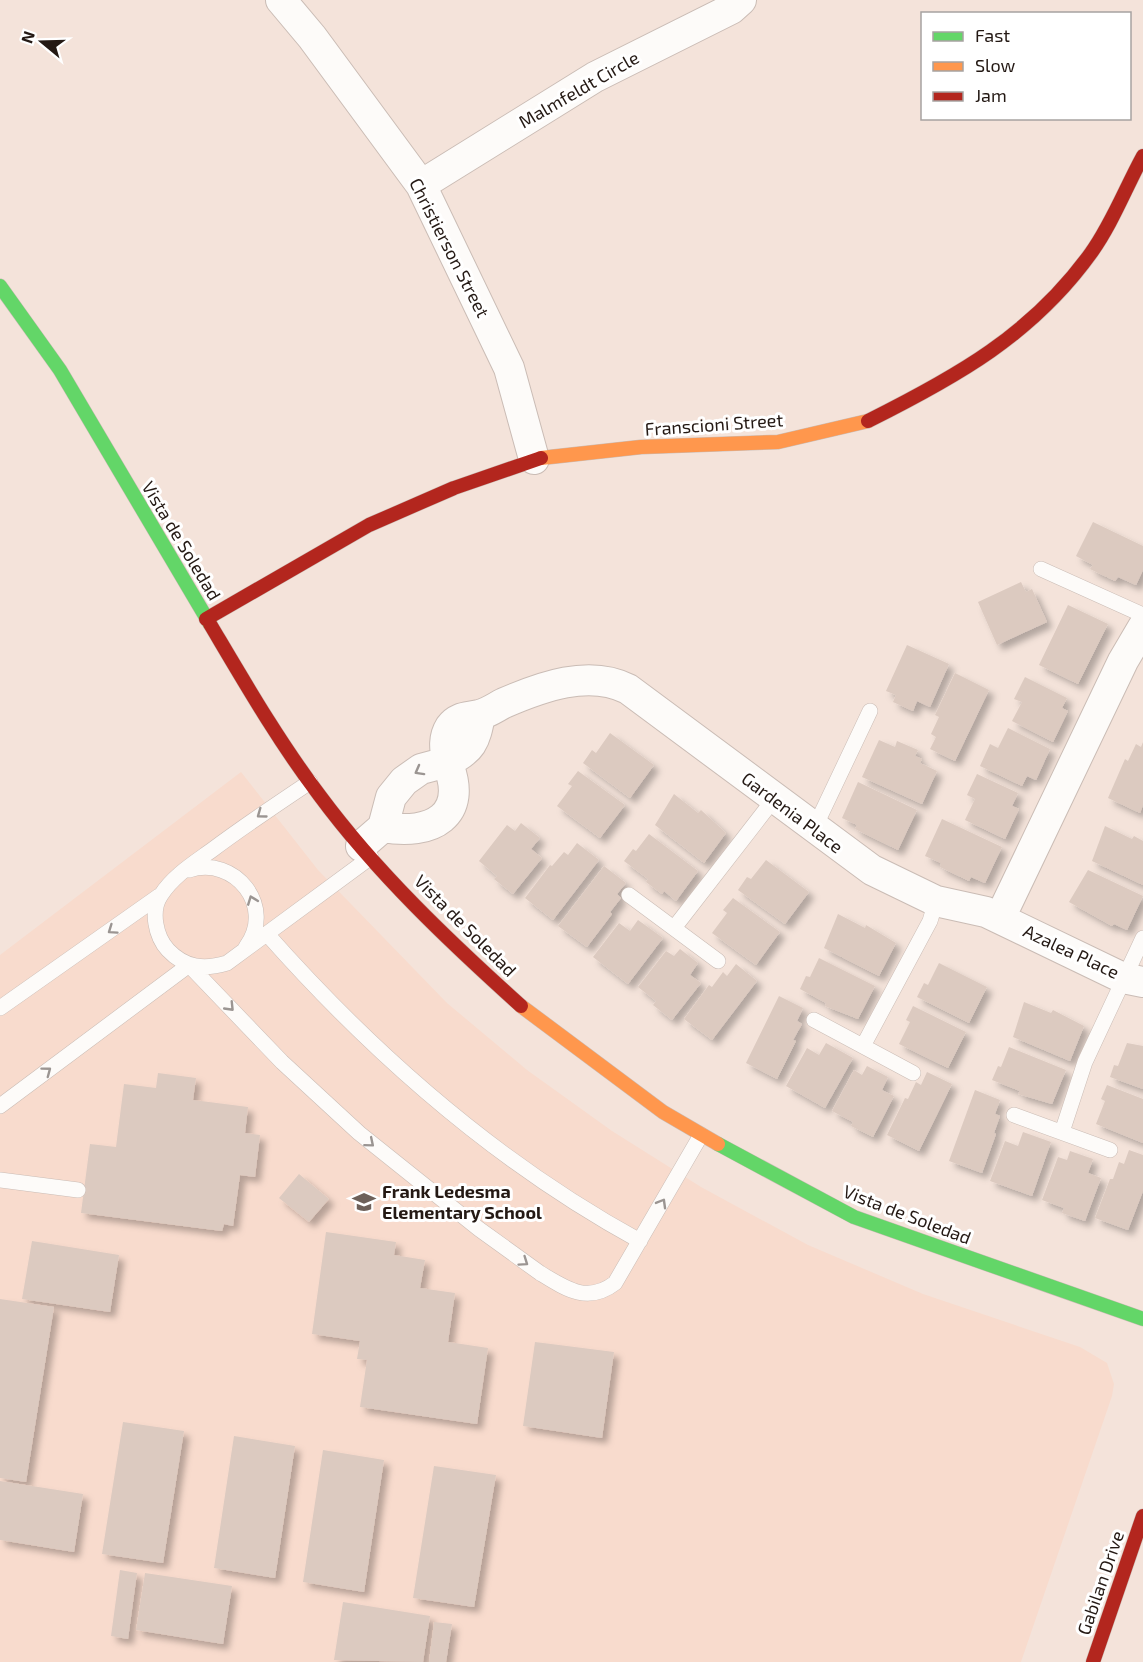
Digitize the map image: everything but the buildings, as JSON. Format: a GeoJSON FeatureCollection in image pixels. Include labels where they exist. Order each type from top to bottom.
{"type":"FeatureCollection","features":[{"type":"Feature","properties":{"kind":"street","name":"Christierson Street"},"geometry":{"type":"LineString","coordinates":[[281,0],[312,37],[421,185],[509,368],[534,459]]}},
{"type":"Feature","properties":{"kind":"street","name":"Malmfeldt Circle"},"geometry":{"type":"LineString","coordinates":[[421,185],[595,77],[731,9],[741,0]]}},
{"type":"Feature","properties":{"kind":"street","name":"Franscioni Street"},"geometry":{"type":"LineString","coordinates":[[206,619],[369,525],[454,488],[534,459],[641,447],[777,442],[868,421],[953,378],[1031,322],[1092,252],[1143,156]]}},
{"type":"Feature","properties":{"kind":"street","name":"Vista de Soledad"},"geometry":{"type":"LineString","coordinates":[[0,286],[60,370],[271,728],[310,782],[372,843],[442,933],[522,1007],[619,1082],[701,1135],[854,1217],[1143,1319]]}},
{"type":"Feature","properties":{"kind":"street"},"geometry":{"type":"LineString","coordinates":[[1000,918],[1123,661],[1143,627]]}},
{"type":"Feature","properties":{"kind":"street","name":"Gardenia Place"},"geometry":{"type":"LineString","coordinates":[[447,762],[468,750],[477,731],[480,715],[532,692],[562,683],[586,680],[618,684],[872,870],[936,901],[986,912],[1000,918]]}},
{"type":"Feature","properties":{"kind":"street"},"geometry":{"type":"LineString","coordinates":[[447,762],[453,775],[454,793],[450,809],[445,816],[429,826],[398,830],[372,843],[386,806],[397,788],[421,769],[447,762]]}},
{"type":"Feature","properties":{"kind":"street","name":"Azalea Place"},"geometry":{"type":"LineString","coordinates":[[1000,918],[1133,980]]}},
{"type":"Feature","properties":{"kind":"street","name":"Gabilan Drive"},"geometry":{"type":"LineString","coordinates":[[1094,1662],[1143,1516]]}},
{"type":"Feature","properties":{"kind":"lane"},"geometry":{"type":"LineString","coordinates":[[1041,568],[1143,615]]}},
{"type":"Feature","properties":{"kind":"lane"},"geometry":{"type":"LineString","coordinates":[[814,829],[870,711]]}},
{"type":"Feature","properties":{"kind":"lane"},"geometry":{"type":"LineString","coordinates":[[0,1008],[159,896],[183,871],[310,782]]}},
{"type":"Feature","properties":{"kind":"lane"},"geometry":{"type":"LineString","coordinates":[[674,928],[774,799]]}},
{"type":"Feature","properties":{"kind":"lane"},"geometry":{"type":"LineString","coordinates":[[159,896],[155,913],[157,931],[165,947],[177,959],[189,965],[210,968],[227,963],[267,934],[372,843]]}},
{"type":"Feature","properties":{"kind":"lane"},"geometry":{"type":"LineString","coordinates":[[183,871],[198,867],[215,867],[229,872],[252,894],[256,910],[256,926],[251,941],[241,953]]}},
{"type":"Feature","properties":{"kind":"lane"},"geometry":{"type":"LineString","coordinates":[[630,895],[718,961]]}},
{"type":"Feature","properties":{"kind":"lane"},"geometry":{"type":"LineString","coordinates":[[863,1046],[930,921],[936,901]]}},
{"type":"Feature","properties":{"kind":"lane"},"geometry":{"type":"LineString","coordinates":[[267,934],[365,1035],[462,1124],[541,1181],[640,1241]]}},
{"type":"Feature","properties":{"kind":"lane"},"geometry":{"type":"LineString","coordinates":[[1062,1132],[1085,1062],[1133,980],[1143,938]]}},
{"type":"Feature","properties":{"kind":"lane"},"geometry":{"type":"LineString","coordinates":[[189,965],[282,1062],[359,1133],[479,1229],[559,1285],[589,1295],[604,1292],[615,1283],[701,1135]]}},
{"type":"Feature","properties":{"kind":"lane"},"geometry":{"type":"LineString","coordinates":[[0,1106],[189,965]]}},
{"type":"Feature","properties":{"kind":"lane"},"geometry":{"type":"LineString","coordinates":[[814,1020],[914,1073]]}},
{"type":"Feature","properties":{"kind":"lane"},"geometry":{"type":"LineString","coordinates":[[1014,1115],[1110,1150]]}},
{"type":"Feature","properties":{"kind":"lane"},"geometry":{"type":"LineString","coordinates":[[0,1180],[78,1190]]}},
{"type":"Feature","properties":{"kind":"shaded area","name":"Frank Ledesma Elementary School"},"geometry":{"type":"Polygon","coordinates":[[[241,772],[318,870],[447,1003],[527,1070],[612,1131],[701,1187],[808,1245],[923,1294],[1080,1347],[1107,1363],[1114,1384],[1112,1396],[1021,1662],[0,1662],[0,955],[241,772]]]}},
{"type":"Feature","properties":{"kind":"traffic: fast"},"geometry":{"type":"LineString","coordinates":[[0,286],[60,370],[210,624]]}},
{"type":"Feature","properties":{"kind":"traffic: fast"},"geometry":{"type":"LineString","coordinates":[[718,1144],[854,1217],[1143,1319]]}},
{"type":"Feature","properties":{"kind":"traffic: slow"},"geometry":{"type":"LineString","coordinates":[[541,458],[641,447],[778,442],[868,421]]}},
{"type":"Feature","properties":{"kind":"traffic: slow"},"geometry":{"type":"LineString","coordinates":[[521,1006],[663,1112],[718,1144]]}},
{"type":"Feature","properties":{"kind":"traffic: jam"},"geometry":{"type":"LineString","coordinates":[[868,421],[962,370],[1018,331],[1044,308],[1099,242],[1143,156]]}},
{"type":"Feature","properties":{"kind":"traffic: jam"},"geometry":{"type":"LineString","coordinates":[[206,619],[369,525],[454,488],[541,458]]}},
{"type":"Feature","properties":{"kind":"traffic: jam"},"geometry":{"type":"LineString","coordinates":[[210,624],[276,733],[342,825],[415,906],[521,1006]]}},
{"type":"Feature","properties":{"kind":"traffic: jam"},"geometry":{"type":"LineString","coordinates":[[1093,1662],[1143,1516]]}},
{"type":"Feature","properties":{"kind":"place","name":"Frank Ledesma Elementary School"},"geometry":{"type":"Point","coordinates":[364,1202]}}]}
